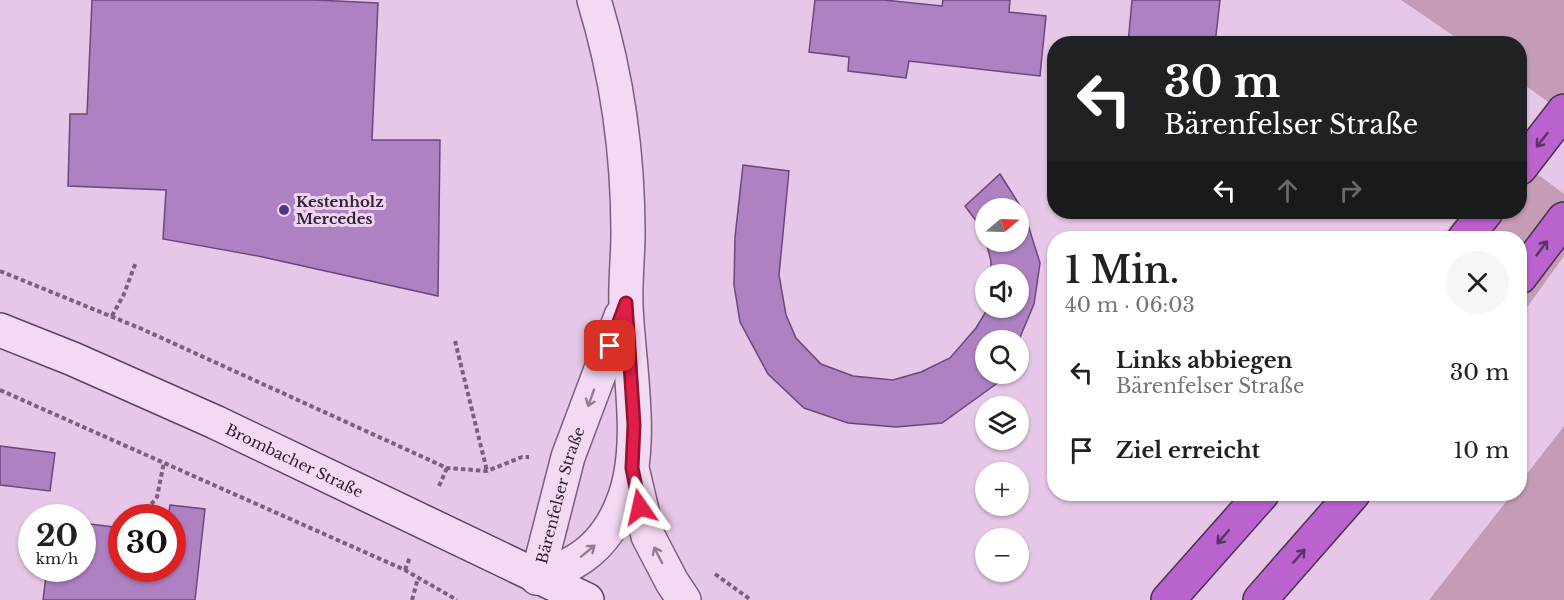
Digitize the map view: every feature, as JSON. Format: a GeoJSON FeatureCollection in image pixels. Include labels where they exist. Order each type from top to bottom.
{"type":"FeatureCollection","features":[{"type":"Feature","properties":{"kind":"highway"},"geometry":{"type":"LineString","coordinates":[[1527,159],[1564,111]]}},
{"type":"Feature","properties":{"kind":"highway"},"geometry":{"type":"LineString","coordinates":[[1471,231],[1480,219]]}},
{"type":"Feature","properties":{"kind":"highway"},"geometry":{"type":"LineString","coordinates":[[1527,269],[1564,219]]}},
{"type":"Feature","properties":{"kind":"highway"},"geometry":{"type":"LineString","coordinates":[[1168,600],[1256,501]]}},
{"type":"Feature","properties":{"kind":"highway"},"geometry":{"type":"LineString","coordinates":[[1260,600],[1347,501]]}},
{"type":"Feature","properties":{"kind":"street","name":"Bärenfelser Straße"},"geometry":{"type":"LineString","coordinates":[[537,578],[575,562],[603,539],[623,503],[632,468],[634,425],[626,303],[628,233],[626,162],[615,86],[594,0]]}},
{"type":"Feature","properties":{"kind":"street","name":"Bärenfelser Straße"},"geometry":{"type":"LineString","coordinates":[[537,578],[568,457],[626,303]]}},
{"type":"Feature","properties":{"kind":"street","name":"Brombacher Straße"},"geometry":{"type":"LineString","coordinates":[[0,330],[73,358],[215,422],[587,600]]}},
{"type":"Feature","properties":{"kind":"street","name":"Bärenfelser Straße"},"geometry":{"type":"LineString","coordinates":[[632,468],[648,536],[684,600]]}},
{"type":"Feature","properties":{"kind":"path"},"geometry":{"type":"LineString","coordinates":[[112,316],[124,294],[136,262]]}},
{"type":"Feature","properties":{"kind":"path"},"geometry":{"type":"LineString","coordinates":[[0,271],[112,316],[447,468],[487,471],[522,457],[531,457],[564,476]]}},
{"type":"Feature","properties":{"kind":"path"},"geometry":{"type":"LineString","coordinates":[[455,341],[487,471]]}},
{"type":"Feature","properties":{"kind":"path"},"geometry":{"type":"LineString","coordinates":[[0,390],[405,570],[457,600]]}},
{"type":"Feature","properties":{"kind":"path"},"geometry":{"type":"LineString","coordinates":[[151,504],[157,497],[164,462]]}},
{"type":"Feature","properties":{"kind":"path"},"geometry":{"type":"LineString","coordinates":[[412,600],[418,578]]}},
{"type":"Feature","properties":{"kind":"shaded area"},"geometry":{"type":"Polygon","coordinates":[[[1401,0],[1564,0],[1564,113],[1527,87],[1527,36],[1454,36],[1401,0]]]}},
{"type":"Feature","properties":{"kind":"shaded area"},"geometry":{"type":"Polygon","coordinates":[[[1527,166],[1564,194],[1564,256],[1527,307],[1527,231],[1447,231],[1456,219],[1527,219],[1527,166]]]}},
{"type":"Feature","properties":{"kind":"shaded area"},"geometry":{"type":"Polygon","coordinates":[[[1564,426],[1564,600],[1429,600],[1507,501],[1527,501],[1527,474],[1564,426]]]}},
{"type":"Feature","properties":{"kind":"building"},"geometry":{"type":"Polygon","coordinates":[[[92,0],[316,0],[378,3],[372,140],[440,140],[438,296],[258,256],[163,239],[166,190],[68,186],[70,114],[87,114],[92,0]]]}},
{"type":"Feature","properties":{"kind":"building"},"geometry":{"type":"Polygon","coordinates":[[[815,0],[884,0],[942,6],[943,0],[1010,0],[1009,12],[1046,16],[1040,76],[909,61],[906,78],[848,71],[849,57],[809,52],[815,0]]]}},
{"type":"Feature","properties":{"kind":"building"},"geometry":{"type":"Polygon","coordinates":[[[1132,0],[1220,0],[1216,36],[1129,36],[1132,0]]]}},
{"type":"Feature","properties":{"kind":"building"},"geometry":{"type":"Polygon","coordinates":[[[743,165],[789,171],[779,275],[786,315],[796,338],[821,364],[853,376],[893,380],[921,372],[950,358],[982,318],[1028,318],[1023,330],[975,330],[975,384],[996,384],[979,396],[975,396],[975,399],[942,423],[896,427],[848,423],[804,408],[768,374],[740,322],[734,285],[735,237],[743,165]]]}},
{"type":"Feature","properties":{"kind":"building"},"geometry":{"type":"Polygon","coordinates":[[[1000,174],[1015,198],[975,198],[975,219],[965,206],[1000,174]]]}},
{"type":"Feature","properties":{"kind":"building"},"geometry":{"type":"Polygon","coordinates":[[[1029,228],[1040,263],[1034,304],[1029,316],[1029,264],[991,264],[989,252],[1029,252],[1029,228]]]}},
{"type":"Feature","properties":{"kind":"building"},"geometry":{"type":"Polygon","coordinates":[[[0,446],[55,453],[50,491],[0,485],[0,446]]]}},
{"type":"Feature","properties":{"kind":"building"},"geometry":{"type":"Polygon","coordinates":[[[186,507],[205,509],[195,600],[43,600],[45,582],[96,582],[96,525],[108,526],[108,582],[186,582],[186,507]]]}},
{"type":"Feature","properties":{"kind":"place","name":"Kestenholz Mercedes"},"geometry":{"type":"Point","coordinates":[284,210]}},
{"type":"Feature","properties":{"kind":"route"},"geometry":{"type":"LineString","coordinates":[[610,346],[626,303],[634,425],[632,468],[640,507]]}}]}
